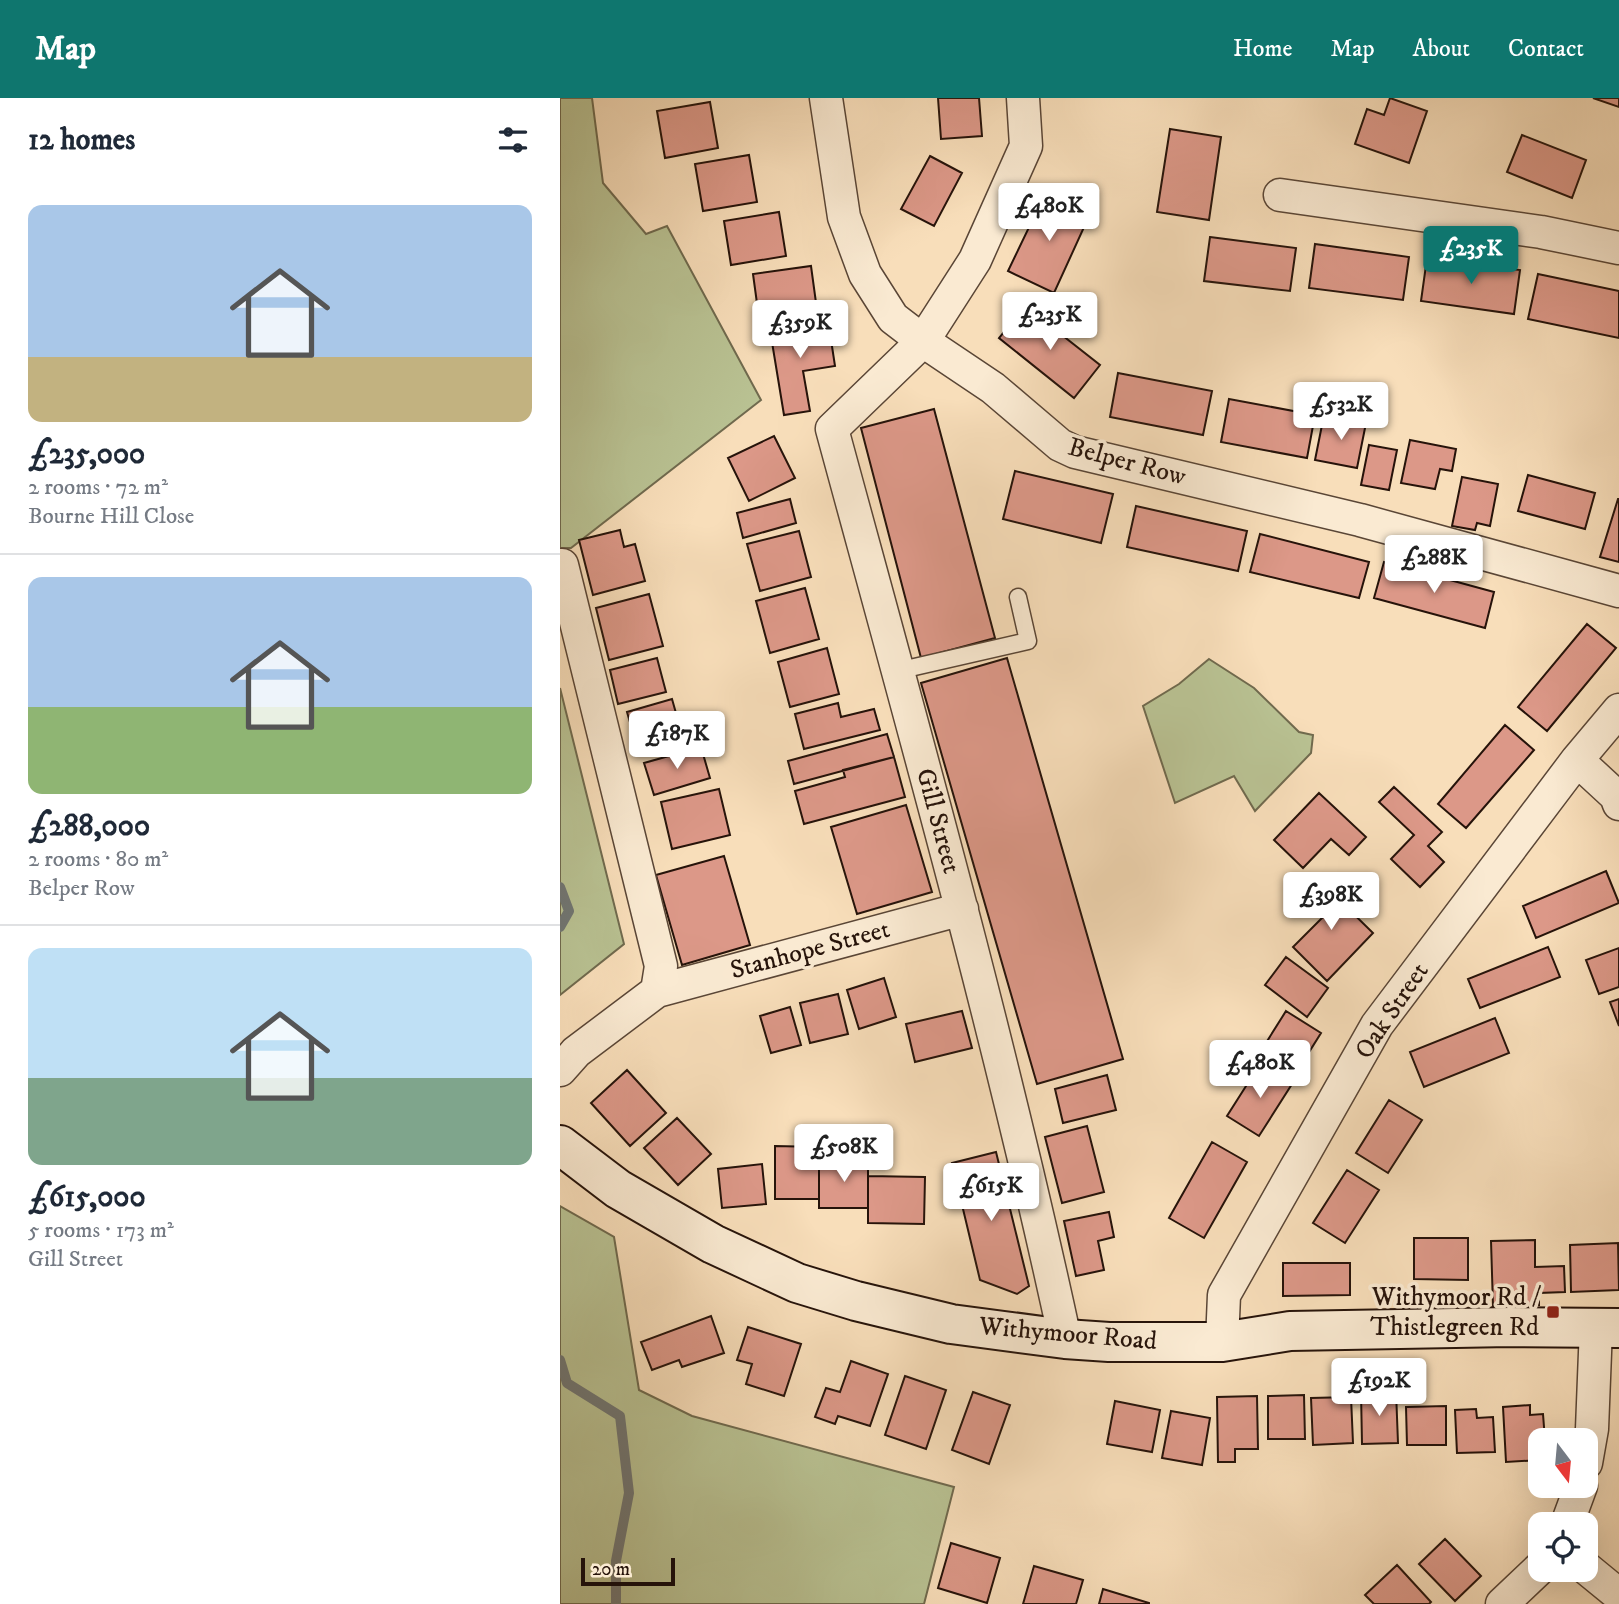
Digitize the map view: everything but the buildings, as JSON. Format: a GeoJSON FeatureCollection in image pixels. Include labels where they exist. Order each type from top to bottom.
{"type":"FeatureCollection","features":[{"type":"Feature","properties":{"kind":"street","name":"Belper Row"},"geometry":{"type":"LineString","coordinates":[[826,98],[844,217],[865,274],[893,318],[993,388],[1060,445],[1075,452],[1360,520],[1619,591]]}},
{"type":"Feature","properties":{"kind":"street"},"geometry":{"type":"LineString","coordinates":[[923,341],[975,260],[1026,146],[1023,98]]}},
{"type":"Feature","properties":{"kind":"street"},"geometry":{"type":"LineString","coordinates":[[1280,195],[1542,232],[1619,247]]}},
{"type":"Feature","properties":{"kind":"street","name":"Gill Street"},"geometry":{"type":"LineString","coordinates":[[923,341],[832,429],[962,909],[1042,1230],[1065,1339]]}},
{"type":"Feature","properties":{"kind":"street"},"geometry":{"type":"LineString","coordinates":[[562,565],[661,966],[657,991]]}},
{"type":"Feature","properties":{"kind":"street","name":"Oak Street"},"geometry":{"type":"LineString","coordinates":[[1222,1342],[1224,1295],[1377,1025],[1577,760],[1619,710]]}},
{"type":"Feature","properties":{"kind":"street"},"geometry":{"type":"LineString","coordinates":[[1577,760],[1616,796],[1619,804]]}},
{"type":"Feature","properties":{"kind":"street","name":"Stanhope Street"},"geometry":{"type":"LineString","coordinates":[[560,1070],[576,1052],[657,991],[962,909]]}},
{"type":"Feature","properties":{"kind":"street","name":"Withymoor Road"},"geometry":{"type":"LineString","coordinates":[[560,1145],[618,1189],[642,1203],[713,1244],[797,1283],[856,1301],[951,1324],[1109,1342],[1222,1342],[1290,1331],[1607,1328]]}},
{"type":"Feature","properties":{"kind":"street"},"geometry":{"type":"LineString","coordinates":[[1592,1428],[1607,1328]]}},
{"type":"Feature","properties":{"kind":"street"},"geometry":{"type":"LineString","coordinates":[[1598,1578],[1619,1595]]}},
{"type":"Feature","properties":{"kind":"street"},"geometry":{"type":"LineString","coordinates":[[1502,1604],[1528,1579]]}},
{"type":"Feature","properties":{"kind":"lane"},"geometry":{"type":"LineString","coordinates":[[897,671],[1028,641],[1018,597]]}},
{"type":"Feature","properties":{"kind":"green space"},"geometry":{"type":"Polygon","coordinates":[[[560,98],[592,98],[603,183],[646,234],[667,226],[761,400],[571,548],[560,548],[560,98]]]}},
{"type":"Feature","properties":{"kind":"green space"},"geometry":{"type":"Polygon","coordinates":[[[1209,659],[1254,688],[1299,732],[1313,735],[1311,753],[1255,811],[1234,776],[1175,803],[1143,706],[1179,684],[1209,659]]]}},
{"type":"Feature","properties":{"kind":"green space"},"geometry":{"type":"Polygon","coordinates":[[[560,688],[624,944],[560,995],[560,688]]]}},
{"type":"Feature","properties":{"kind":"green space"},"geometry":{"type":"Polygon","coordinates":[[[560,1206],[614,1237],[639,1390],[692,1416],[954,1487],[924,1604],[560,1604],[560,1206]]]}},
{"type":"Feature","properties":{"kind":"waterway"},"geometry":{"type":"LineString","coordinates":[[560,887],[569,911],[560,927]]}},
{"type":"Feature","properties":{"kind":"waterway"},"geometry":{"type":"LineString","coordinates":[[560,1360],[567,1383],[620,1416],[629,1493],[616,1561],[616,1604]]}},
{"type":"Feature","properties":{"kind":"place","name":"Withymoor Rd / Thistlegreen Rd"},"geometry":{"type":"Point","coordinates":[1553,1312]}}]}
